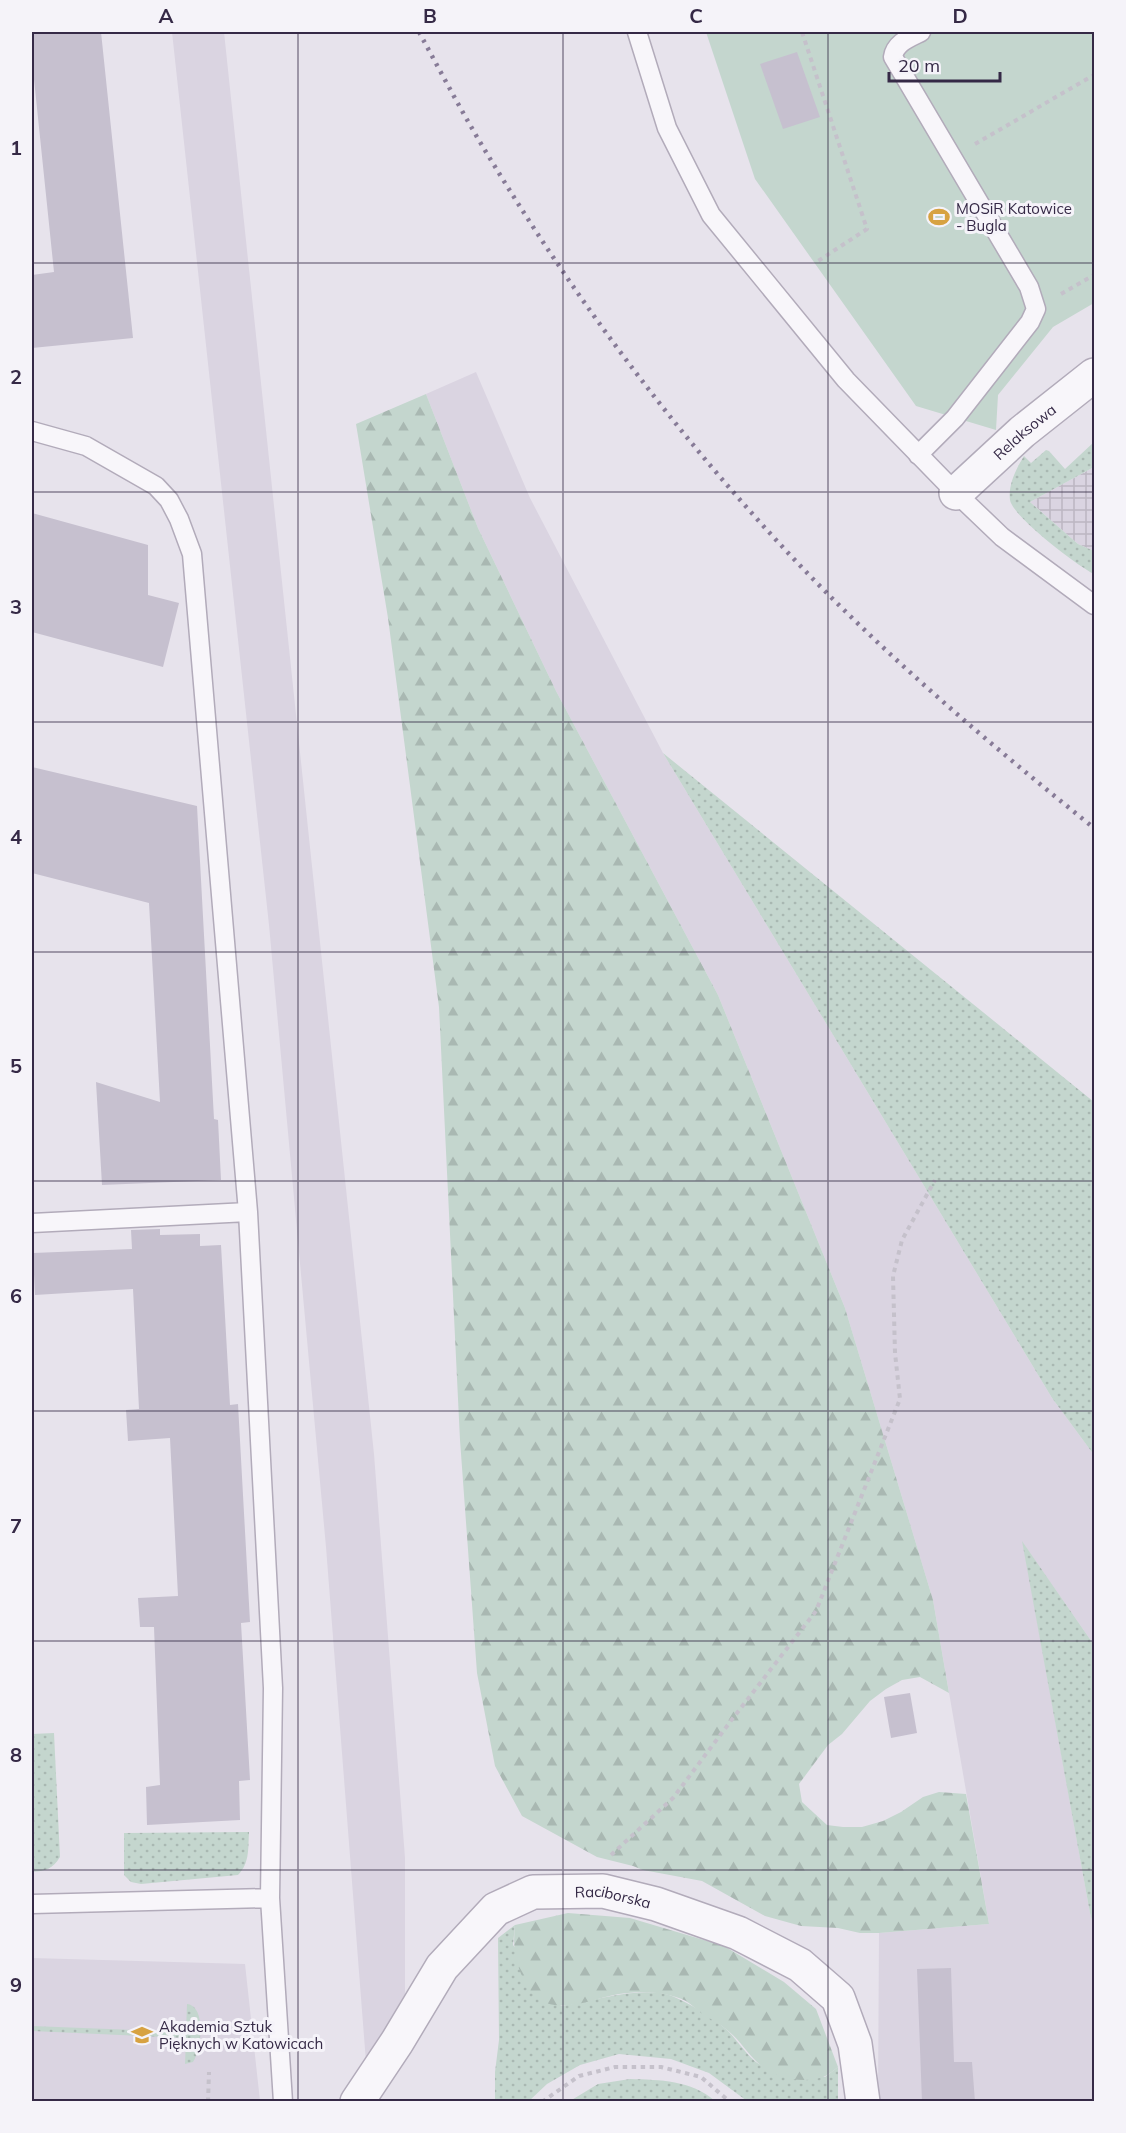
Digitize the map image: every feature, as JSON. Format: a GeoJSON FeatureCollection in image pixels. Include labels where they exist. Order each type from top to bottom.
{"type":"FeatureCollection","features":[{"type":"Feature","properties":{"kind":"street","name":"Relaksowa"},"geometry":{"type":"LineString","coordinates":[[956,494],[1022,432],[1095,375]]}},
{"type":"Feature","properties":{"kind":"street","name":"Raciborska"},"geometry":{"type":"LineString","coordinates":[[357,2102],[402,2034],[442,1967],[496,1909],[533,1892],[603,1891],[656,1904],[738,1933],[800,1965],[838,1998],[855,2044],[863,2102]]}},
{"type":"Feature","properties":{"kind":"lane"},"geometry":{"type":"LineString","coordinates":[[637,32],[667,128],[711,215],[846,380],[956,494],[1002,537],[1095,605]]}},
{"type":"Feature","properties":{"kind":"lane"},"geometry":{"type":"LineString","coordinates":[[918,454],[956,418],[1030,322],[1036,309],[1029,287],[893,57],[894,51],[900,44],[921,32]]}},
{"type":"Feature","properties":{"kind":"lane"},"geometry":{"type":"LineString","coordinates":[[32,431],[86,446],[156,486],[170,500],[192,555],[248,1212],[273,1688],[270,1898],[283,2102]]}},
{"type":"Feature","properties":{"kind":"lane"},"geometry":{"type":"LineString","coordinates":[[32,1223],[248,1212]]}},
{"type":"Feature","properties":{"kind":"lane"},"geometry":{"type":"LineString","coordinates":[[32,1904],[270,1898]]}},
{"type":"Feature","properties":{"kind":"path"},"geometry":{"type":"LineString","coordinates":[[802,32],[867,229],[815,263]]}},
{"type":"Feature","properties":{"kind":"path"},"geometry":{"type":"LineString","coordinates":[[952,157],[1095,75]]}},
{"type":"Feature","properties":{"kind":"path"},"geometry":{"type":"LineString","coordinates":[[1036,309],[1095,276]]}},
{"type":"Feature","properties":{"kind":"path"},"geometry":{"type":"LineString","coordinates":[[603,1891],[609,1857],[673,1798],[816,1611],[900,1399],[895,1353],[893,1276],[902,1240],[935,1180]]}},
{"type":"Feature","properties":{"kind":"path"},"geometry":{"type":"LineString","coordinates":[[542,2102],[579,2076],[615,2067],[661,2067],[701,2077],[730,2102]]}},
{"type":"Feature","properties":{"kind":"path"},"geometry":{"type":"LineString","coordinates":[[208,2102],[209,2072]]}},
{"type":"Feature","properties":{"kind":"shaded area"},"geometry":{"type":"Polygon","coordinates":[[[172,32],[224,32],[374,1454],[405,1858],[405,1994],[366,2062],[326,1547],[269,925],[172,32]]]}},
{"type":"Feature","properties":{"kind":"shaded area"},"geometry":{"type":"Polygon","coordinates":[[[476,372],[530,498],[663,753],[1052,1398],[1094,1455],[1094,1645],[1023,1543],[1094,1928],[1094,2101],[878,2101],[879,1933],[989,1924],[933,1600],[845,1308],[718,995],[556,691],[478,528],[426,394],[476,372]]]}},
{"type":"Feature","properties":{"kind":"shaded area"},"geometry":{"type":"Polygon","coordinates":[[[1094,467],[1094,551],[1078,544],[1030,502],[1094,467]]]}},
{"type":"Feature","properties":{"kind":"shaded area","name":"Akademia Sztuk Pięknych w Katowicach"},"geometry":{"type":"Polygon","coordinates":[[[32,1958],[245,1964],[260,2101],[32,2102],[32,1958]]]}},
{"type":"Feature","properties":{"kind":"green space","name":"MOSiR Katowice - Bugla"},"geometry":{"type":"Polygon","coordinates":[[[706,32],[1094,32],[1094,303],[1053,327],[998,395],[996,430],[916,406],[755,179],[706,32]]]}},
{"type":"Feature","properties":{"kind":"green space"},"geometry":{"type":"Polygon","coordinates":[[[426,394],[478,528],[556,691],[718,995],[845,1308],[933,1600],[949,1693],[920,1677],[902,1680],[886,1689],[870,1701],[842,1734],[828,1745],[799,1784],[802,1802],[827,1825],[862,1827],[883,1821],[923,1797],[939,1792],[966,1794],[989,1924],[860,1933],[838,1928],[801,1926],[765,1916],[702,1881],[643,1870],[597,1857],[522,1816],[495,1766],[477,1673],[460,1440],[439,1007],[388,618],[356,424],[426,394]]]}},
{"type":"Feature","properties":{"kind":"green space"},"geometry":{"type":"Polygon","coordinates":[[[1094,442],[1094,467],[1030,502],[1078,544],[1094,551],[1094,574],[1061,552],[1022,518],[1010,500],[1010,489],[1013,477],[1024,456],[1031,463],[1046,450],[1065,469],[1094,442]]]}},
{"type":"Feature","properties":{"kind":"green space"},"geometry":{"type":"Polygon","coordinates":[[[663,753],[1094,1102],[1094,1455],[1052,1398],[663,753]]]}},
{"type":"Feature","properties":{"kind":"green space"},"geometry":{"type":"Polygon","coordinates":[[[1022,1541],[1094,1645],[1094,1929],[1090,1913],[1022,1541]]]}},
{"type":"Feature","properties":{"kind":"green space"},"geometry":{"type":"Polygon","coordinates":[[[54,1733],[60,1857],[48,1869],[32,1872],[32,1734],[54,1733]]]}},
{"type":"Feature","properties":{"kind":"green space"},"geometry":{"type":"Polygon","coordinates":[[[249,1832],[245,1865],[238,1875],[141,1884],[131,1882],[124,1875],[124,1833],[249,1832]]]}},
{"type":"Feature","properties":{"kind":"green space"},"geometry":{"type":"Polygon","coordinates":[[[568,1913],[630,1918],[724,1946],[784,1982],[816,2009],[838,2067],[829,2074],[815,2079],[797,2080],[780,2076],[758,2063],[724,2028],[686,2001],[670,1995],[627,1993],[565,2005],[552,2005],[541,2000],[531,1992],[520,1971],[515,1952],[515,1925],[568,1913]]]}},
{"type":"Feature","properties":{"kind":"green space"},"geometry":{"type":"Polygon","coordinates":[[[515,1925],[513,1945],[561,2006],[636,1993],[668,1995],[687,2003],[716,2021],[761,2065],[825,2077],[838,2067],[838,2101],[747,2101],[709,2073],[671,2059],[619,2054],[580,2065],[547,2084],[529,2101],[495,2102],[495,2072],[499,2040],[498,1938],[515,1925]]]}},
{"type":"Feature","properties":{"kind":"green space"},"geometry":{"type":"Polygon","coordinates":[[[187,2004],[198,2012],[200,2039],[193,2062],[185,2064],[186,2038],[32,2031],[32,2026],[186,2032],[187,2004]]]}},
{"type":"Feature","properties":{"kind":"green space"},"geometry":{"type":"Polygon","coordinates":[[[630,2079],[675,2082],[696,2089],[715,2101],[570,2101],[598,2084],[630,2079]]]}},
{"type":"Feature","properties":{"kind":"building"},"geometry":{"type":"Polygon","coordinates":[[[32,32],[101,32],[133,338],[32,348],[32,275],[54,272],[32,60],[32,32]]]}},
{"type":"Feature","properties":{"kind":"building"},"geometry":{"type":"Polygon","coordinates":[[[797,52],[820,117],[783,129],[760,64],[797,52]]]}},
{"type":"Feature","properties":{"kind":"building"},"geometry":{"type":"Polygon","coordinates":[[[32,513],[148,545],[148,595],[179,603],[163,667],[32,632],[32,513]]]}},
{"type":"Feature","properties":{"kind":"building"},"geometry":{"type":"Polygon","coordinates":[[[32,767],[197,806],[214,1119],[218,1120],[221,1180],[102,1185],[96,1082],[160,1102],[149,903],[32,873],[32,767]]]}},
{"type":"Feature","properties":{"kind":"building"},"geometry":{"type":"Polygon","coordinates":[[[160,1229],[160,1235],[200,1234],[200,1246],[221,1245],[230,1405],[238,1404],[250,1622],[241,1623],[250,1780],[239,1781],[240,1820],[147,1825],[146,1787],[160,1785],[154,1627],[140,1627],[138,1598],[178,1596],[170,1438],[128,1441],[126,1410],[139,1409],[133,1289],[35,1295],[33,1253],[132,1249],[131,1230],[160,1229]]]}},
{"type":"Feature","properties":{"kind":"building"},"geometry":{"type":"Polygon","coordinates":[[[910,1693],[917,1733],[891,1738],[884,1697],[910,1693]]]}},
{"type":"Feature","properties":{"kind":"building"},"geometry":{"type":"Polygon","coordinates":[[[951,1968],[954,2062],[972,2062],[975,2102],[922,2102],[917,1969],[951,1968]]]}},
{"type":"Feature","properties":{"kind":"railway"},"geometry":{"type":"LineString","coordinates":[[419,32],[484,149],[565,275],[642,381],[725,483],[813,579],[915,677],[1094,828]]}},
{"type":"Feature","properties":{"kind":"place","name":"MOSiR Katowice - Bugla"},"geometry":{"type":"Point","coordinates":[939,217]}},
{"type":"Feature","properties":{"kind":"place","name":"Akademia Sztuk Pięknych w Katowicach"},"geometry":{"type":"Point","coordinates":[142,2035]}}]}
